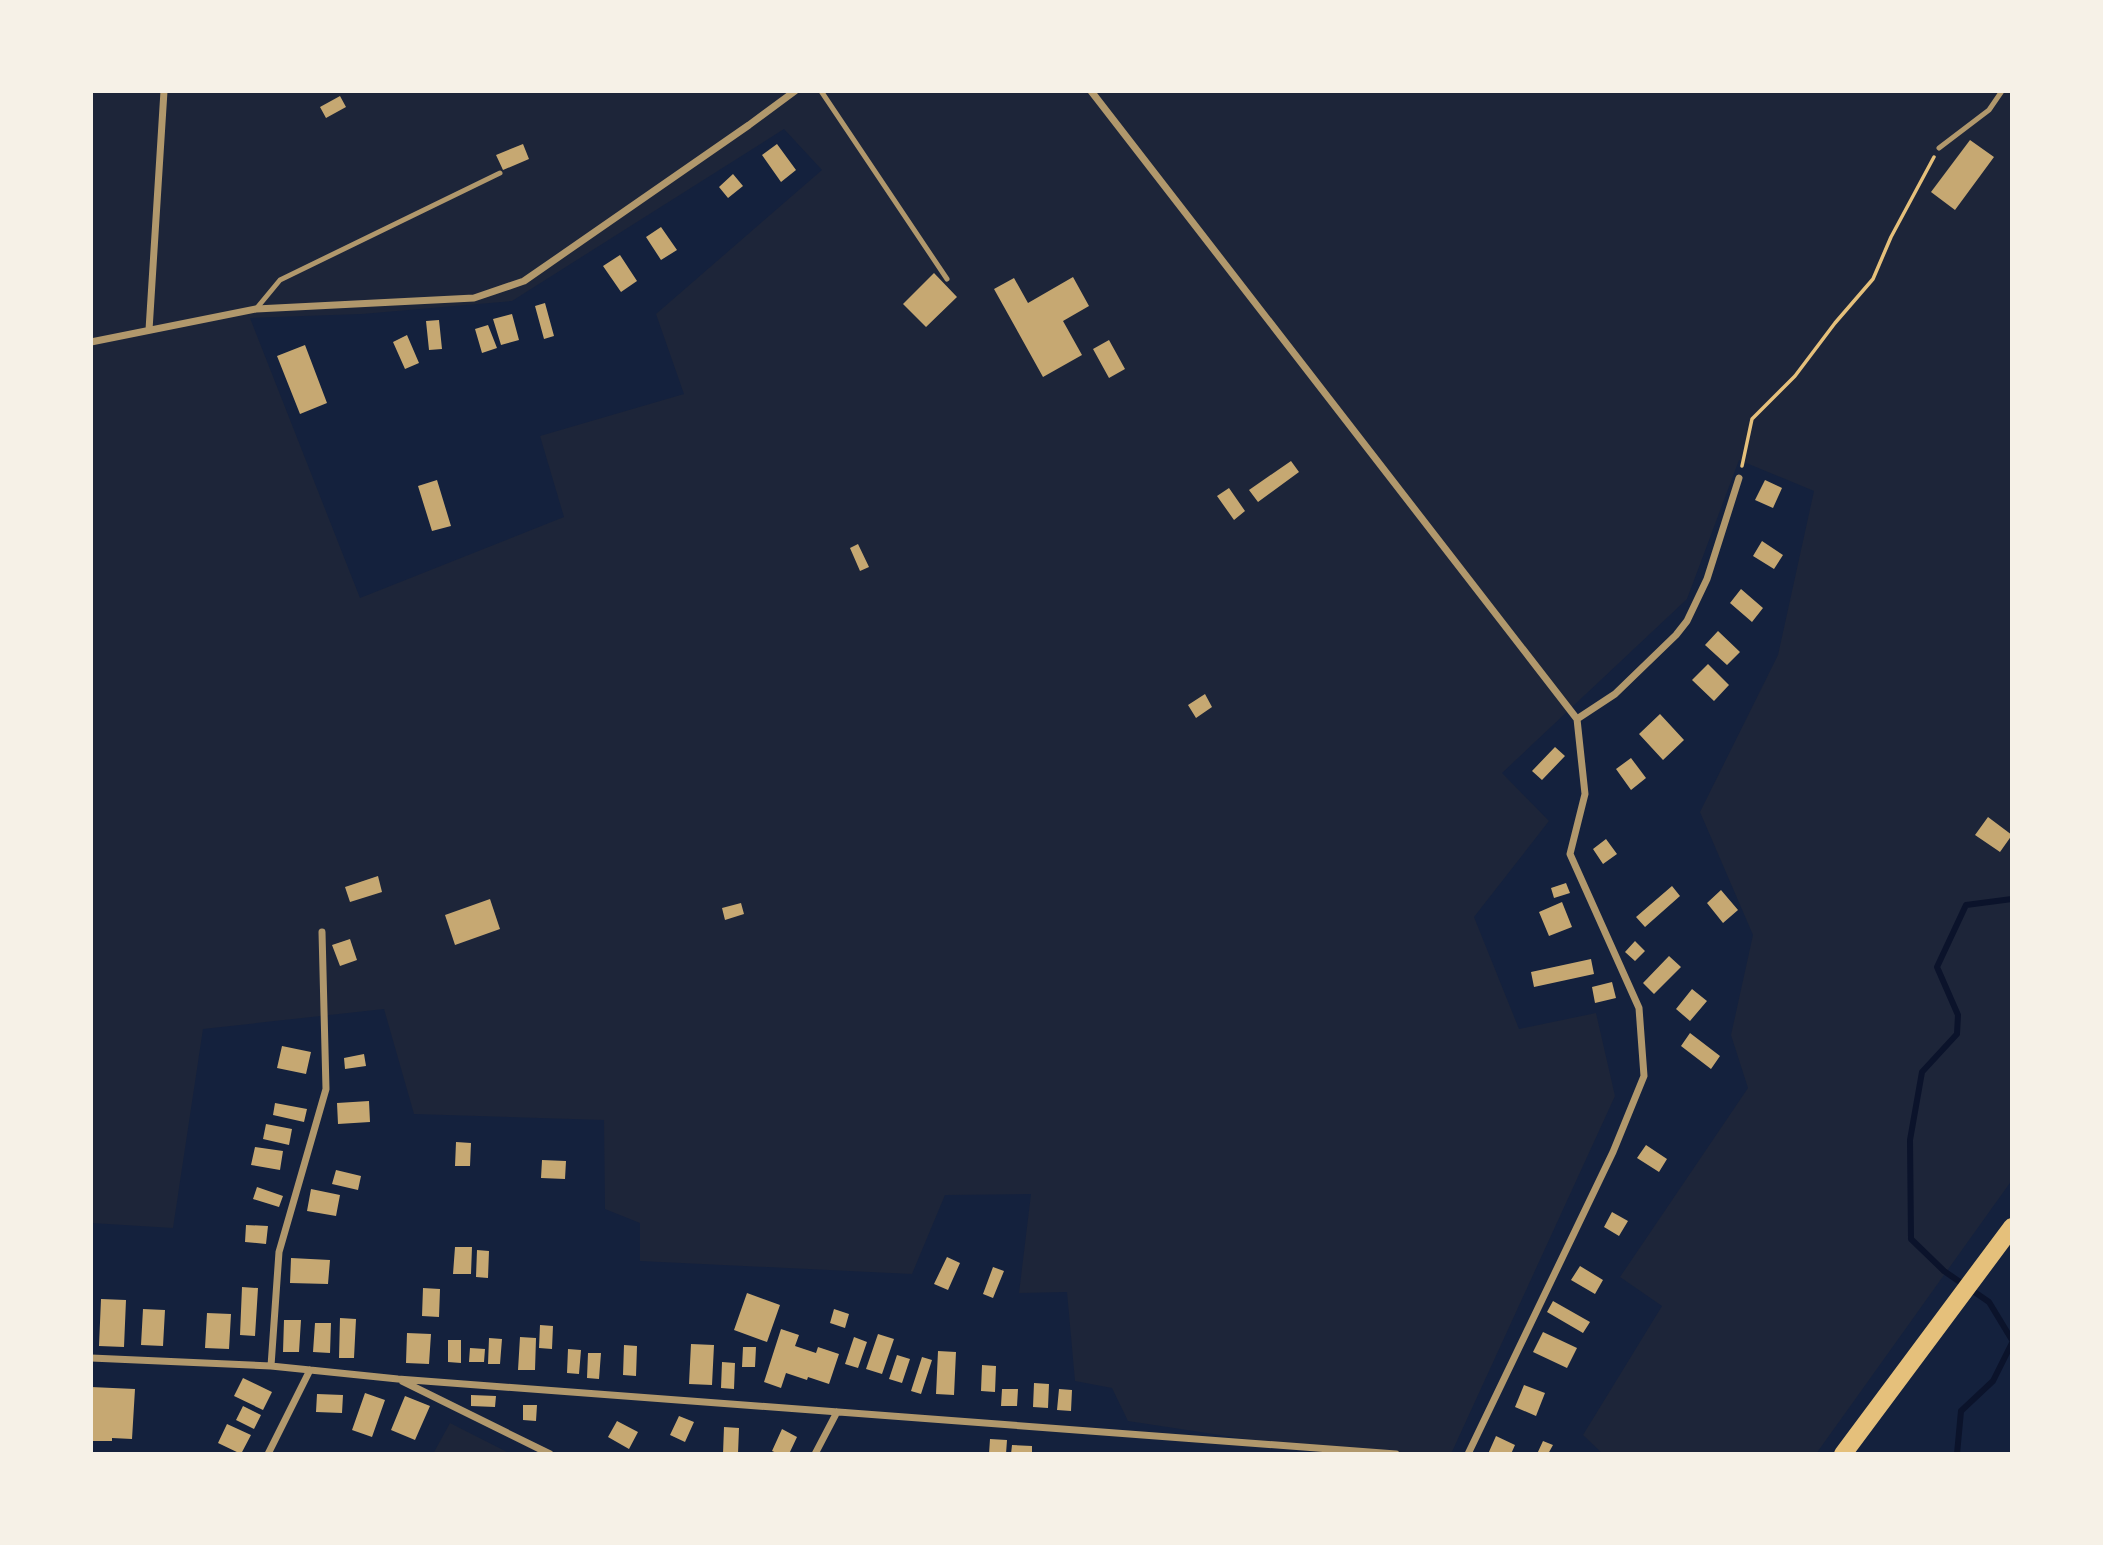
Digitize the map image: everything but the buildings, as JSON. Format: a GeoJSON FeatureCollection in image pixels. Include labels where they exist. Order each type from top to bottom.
{"type":"FeatureCollection","features":[{"type":"Feature","properties":{"kind":"main road"},"geometry":{"type":"LineString","coordinates":[[1843,1454],[2012,1227]]}},
{"type":"Feature","properties":{"kind":"street"},"geometry":{"type":"LineString","coordinates":[[149,330],[164,91]]}},
{"type":"Feature","properties":{"kind":"street"},"geometry":{"type":"LineString","coordinates":[[91,342],[256,309],[474,298],[524,281],[795,91]]}},
{"type":"Feature","properties":{"kind":"street"},"geometry":{"type":"LineString","coordinates":[[1091,91],[1577,719],[1585,794],[1570,853],[1639,1008],[1644,1076],[1613,1152],[1468,1454]]}},
{"type":"Feature","properties":{"kind":"street"},"geometry":{"type":"LineString","coordinates":[[1577,719],[1615,694],[1676,635],[1686,621],[1707,579],[1739,478]]}},
{"type":"Feature","properties":{"kind":"street"},"geometry":{"type":"LineString","coordinates":[[271,1366],[279,1252],[326,1089],[322,932]]}},
{"type":"Feature","properties":{"kind":"street"},"geometry":{"type":"LineString","coordinates":[[91,1358],[271,1366],[398,1379],[1396,1454]]}},
{"type":"Feature","properties":{"kind":"street"},"geometry":{"type":"LineString","coordinates":[[268,1454],[310,1370]]}},
{"type":"Feature","properties":{"kind":"street"},"geometry":{"type":"LineString","coordinates":[[398,1379],[550,1454]]}},
{"type":"Feature","properties":{"kind":"street"},"geometry":{"type":"LineString","coordinates":[[814,1454],[837,1412]]}},
{"type":"Feature","properties":{"kind":"lane"},"geometry":{"type":"LineString","coordinates":[[821,91],[947,279]]}},
{"type":"Feature","properties":{"kind":"lane"},"geometry":{"type":"LineString","coordinates":[[1939,148],[1989,110],[2003,91]]}},
{"type":"Feature","properties":{"kind":"lane"},"geometry":{"type":"LineString","coordinates":[[256,309],[280,280],[500,173]]}},
{"type":"Feature","properties":{"kind":"path"},"geometry":{"type":"LineString","coordinates":[[1739,478],[1752,419],[1795,376],[1873,279],[1891,237],[1939,148]]}},
{"type":"Feature","properties":{"kind":"shaded area"},"geometry":{"type":"Polygon","coordinates":[[[91,91],[2012,91],[2012,1180],[1816,1454],[1603,1454],[1583,1435],[1662,1306],[1620,1277],[1748,1088],[1731,1035],[1753,935],[1700,812],[1778,655],[1814,491],[1739,460],[1687,599],[1502,773],[1549,821],[1474,917],[1519,1029],[1596,1013],[1615,1096],[1451,1454],[1344,1454],[1128,1421],[1112,1388],[1075,1381],[1067,1292],[1019,1293],[1031,1194],[945,1195],[912,1274],[640,1261],[640,1223],[605,1209],[604,1120],[414,1114],[384,1009],[203,1029],[173,1228],[91,1223],[91,91]],[[784,129],[512,301],[362,314],[250,318],[360,598],[564,517],[540,436],[684,394],[656,314],[822,170],[784,129]]]}},
{"type":"Feature","properties":{"kind":"shaded area"},"geometry":{"type":"Polygon","coordinates":[[[450,1423],[511,1454],[433,1454],[450,1423]]]}},
{"type":"Feature","properties":{"kind":"waterway"},"geometry":{"type":"LineString","coordinates":[[2012,899],[1966,905],[1937,967],[1958,1015],[1957,1034],[1922,1072],[1910,1140],[1911,1239],[1944,1271],[1989,1302],[2012,1340]]}},
{"type":"Feature","properties":{"kind":"waterway"},"geometry":{"type":"LineString","coordinates":[[1957,1454],[1961,1411],[1993,1381],[2012,1343]]}}]}
